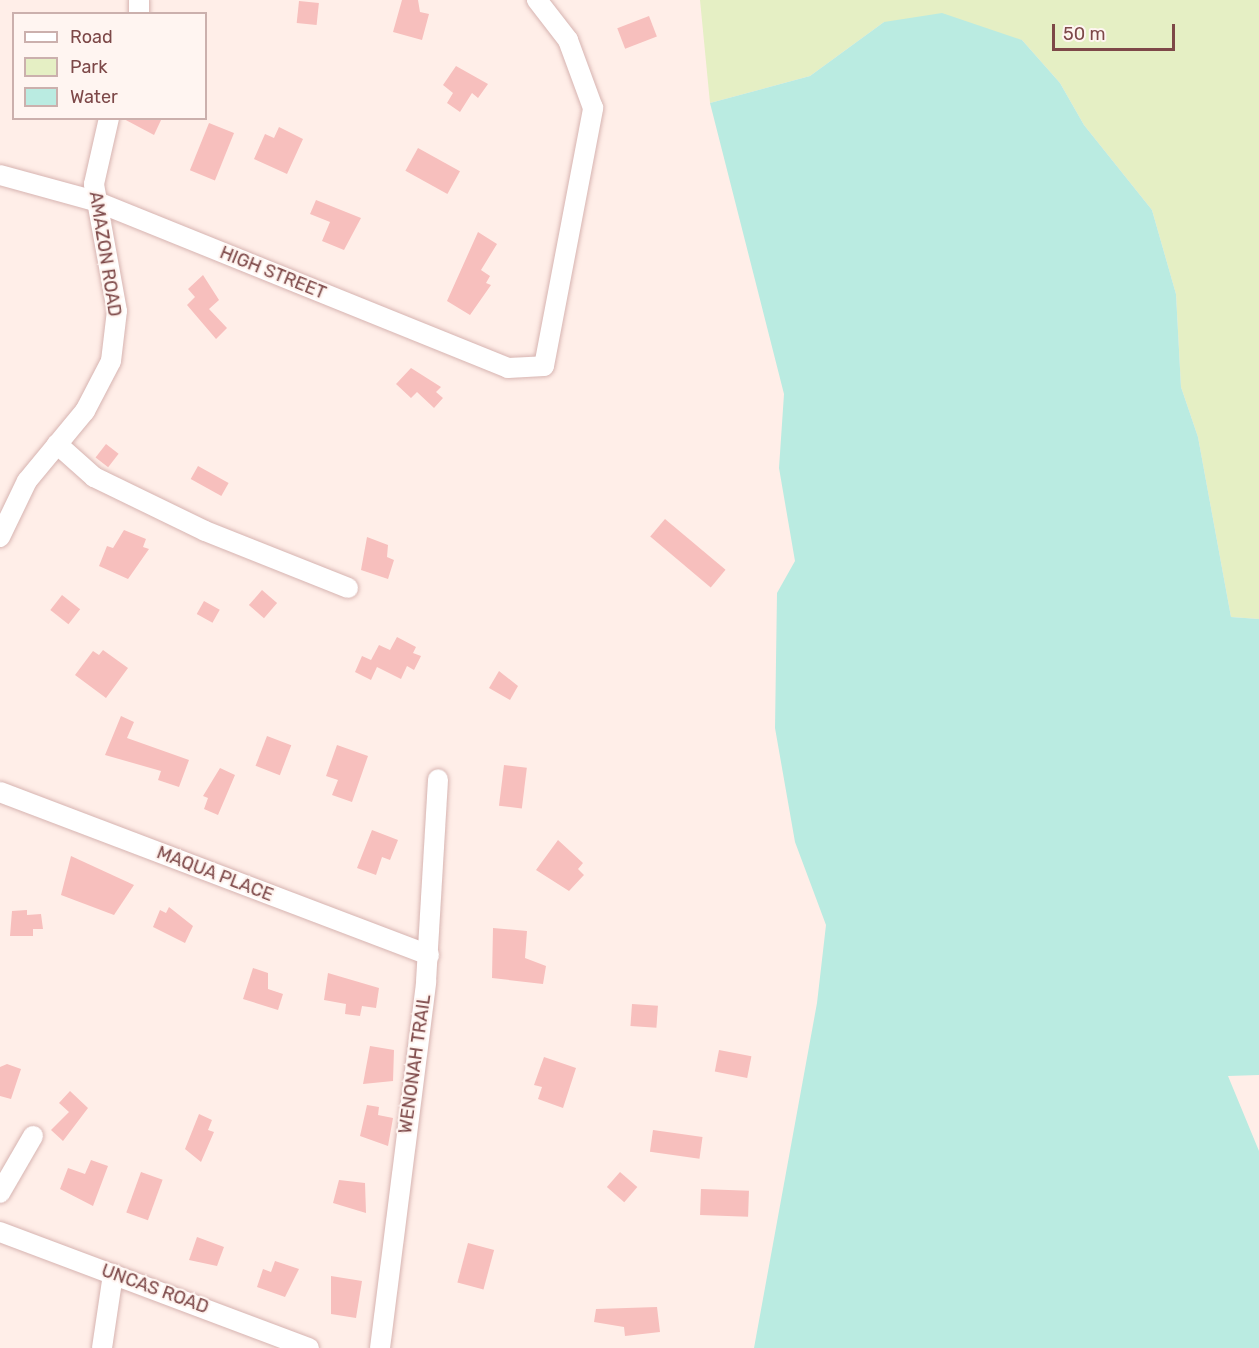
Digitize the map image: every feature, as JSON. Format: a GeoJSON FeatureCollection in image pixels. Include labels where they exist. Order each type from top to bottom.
{"type":"FeatureCollection","features":[{"type":"Feature","properties":{"kind":"street","name":"HIGH STREET"},"geometry":{"type":"LineString","coordinates":[[0,175],[95,201],[508,368],[544,366],[593,108],[568,40],[537,0]]}},
{"type":"Feature","properties":{"kind":"street","name":"AMAZON ROAD"},"geometry":{"type":"LineString","coordinates":[[0,537],[27,481],[102,383],[116,337],[117,311],[95,201],[95,163],[108,120]]}},
{"type":"Feature","properties":{"kind":"street"},"geometry":{"type":"LineString","coordinates":[[57,444],[94,477],[205,531],[348,588]]}},
{"type":"Feature","properties":{"kind":"street","name":"WENONAH TRAIL"},"geometry":{"type":"LineString","coordinates":[[380,1348],[429,955],[438,779]]}},
{"type":"Feature","properties":{"kind":"street","name":"MAQUA PLACE"},"geometry":{"type":"LineString","coordinates":[[0,792],[429,955]]}},
{"type":"Feature","properties":{"kind":"street"},"geometry":{"type":"LineString","coordinates":[[0,1192],[33,1136]]}},
{"type":"Feature","properties":{"kind":"street","name":"UNCAS ROAD"},"geometry":{"type":"LineString","coordinates":[[0,1232],[309,1348]]}},
{"type":"Feature","properties":{"kind":"street"},"geometry":{"type":"LineString","coordinates":[[102,1348],[113,1274]]}},
{"type":"Feature","properties":{"kind":"green space"},"geometry":{"type":"Polygon","coordinates":[[[700,0],[1259,0],[1259,619],[1231,617],[1198,437],[1181,387],[1176,294],[1152,210],[1084,125],[1060,83],[1022,40],[884,22],[810,76],[710,103],[700,0]]]}},
{"type":"Feature","properties":{"kind":"water"},"geometry":{"type":"Polygon","coordinates":[[[942,13],[1022,40],[1060,83],[1084,125],[1152,210],[1176,294],[1181,387],[1198,437],[1231,617],[1259,619],[1259,1075],[1228,1076],[1259,1151],[1259,1348],[754,1348],[817,1003],[826,925],[795,842],[775,728],[777,593],[795,561],[779,468],[784,394],[710,103],[810,76],[884,22],[942,13]]]}},
{"type":"Feature","properties":{"kind":"building"},"geometry":{"type":"Polygon","coordinates":[[[402,0],[418,0],[420,12],[429,14],[422,40],[393,32],[402,0]]]}},
{"type":"Feature","properties":{"kind":"building"},"geometry":{"type":"Polygon","coordinates":[[[299,1],[319,3],[317,25],[297,23],[299,1]]]}},
{"type":"Feature","properties":{"kind":"building"},"geometry":{"type":"Polygon","coordinates":[[[649,16],[657,37],[625,49],[617,28],[649,16]]]}},
{"type":"Feature","properties":{"kind":"building"},"geometry":{"type":"Polygon","coordinates":[[[456,66],[488,84],[478,98],[472,93],[460,112],[447,103],[453,93],[443,85],[456,66]]]}},
{"type":"Feature","properties":{"kind":"building"},"geometry":{"type":"Polygon","coordinates":[[[126,120],[161,120],[154,135],[126,120]]]}},
{"type":"Feature","properties":{"kind":"building"},"geometry":{"type":"Polygon","coordinates":[[[209,123],[234,133],[215,180],[190,170],[209,123]]]}},
{"type":"Feature","properties":{"kind":"building"},"geometry":{"type":"Polygon","coordinates":[[[279,127],[303,139],[287,174],[254,159],[265,134],[274,138],[279,127]]]}},
{"type":"Feature","properties":{"kind":"building"},"geometry":{"type":"Polygon","coordinates":[[[418,148],[460,171],[447,194],[405,171],[418,148]]]}},
{"type":"Feature","properties":{"kind":"building"},"geometry":{"type":"Polygon","coordinates":[[[316,200],[361,218],[344,250],[322,241],[330,222],[310,214],[316,200]]]}},
{"type":"Feature","properties":{"kind":"building"},"geometry":{"type":"Polygon","coordinates":[[[478,232],[497,244],[481,270],[490,276],[486,283],[491,285],[470,315],[447,301],[478,232]]]}},
{"type":"Feature","properties":{"kind":"building"},"geometry":{"type":"Polygon","coordinates":[[[203,275],[219,300],[209,309],[227,328],[216,339],[187,305],[195,297],[188,289],[203,275]]]}},
{"type":"Feature","properties":{"kind":"building"},"geometry":{"type":"Polygon","coordinates":[[[411,368],[441,387],[436,392],[443,398],[434,408],[417,392],[411,398],[396,384],[411,368]]]}},
{"type":"Feature","properties":{"kind":"building"},"geometry":{"type":"Polygon","coordinates":[[[106,444],[119,454],[108,467],[96,457],[106,444]]]}},
{"type":"Feature","properties":{"kind":"building"},"geometry":{"type":"Polygon","coordinates":[[[198,466],[229,483],[221,496],[191,479],[198,466]]]}},
{"type":"Feature","properties":{"kind":"building"},"geometry":{"type":"Polygon","coordinates":[[[665,519],[726,570],[711,587],[650,537],[665,519]]]}},
{"type":"Feature","properties":{"kind":"building"},"geometry":{"type":"Polygon","coordinates":[[[124,530],[146,539],[143,547],[149,549],[128,579],[99,566],[107,546],[113,548],[124,530]]]}},
{"type":"Feature","properties":{"kind":"building"},"geometry":{"type":"Polygon","coordinates":[[[367,537],[388,545],[387,557],[394,560],[388,579],[361,570],[367,537]]]}},
{"type":"Feature","properties":{"kind":"building"},"geometry":{"type":"Polygon","coordinates":[[[262,590],[277,603],[264,618],[249,605],[262,590]]]}},
{"type":"Feature","properties":{"kind":"building"},"geometry":{"type":"Polygon","coordinates":[[[62,595],[80,609],[68,624],[50,610],[62,595]]]}},
{"type":"Feature","properties":{"kind":"building"},"geometry":{"type":"Polygon","coordinates":[[[204,601],[220,610],[212,623],[197,614],[204,601]]]}},
{"type":"Feature","properties":{"kind":"building"},"geometry":{"type":"Polygon","coordinates":[[[397,637],[416,647],[413,653],[421,656],[414,670],[407,666],[401,679],[377,667],[371,680],[355,672],[362,656],[371,660],[379,645],[390,650],[397,637]]]}},
{"type":"Feature","properties":{"kind":"building"},"geometry":{"type":"Polygon","coordinates":[[[103,650],[128,668],[106,698],[75,675],[93,651],[99,655],[103,650]]]}},
{"type":"Feature","properties":{"kind":"building"},"geometry":{"type":"Polygon","coordinates":[[[499,671],[518,686],[510,700],[489,688],[499,671]]]}},
{"type":"Feature","properties":{"kind":"building"},"geometry":{"type":"Polygon","coordinates":[[[121,716],[134,722],[127,738],[189,760],[179,787],[158,780],[161,771],[105,755],[121,716]]]}},
{"type":"Feature","properties":{"kind":"building"},"geometry":{"type":"Polygon","coordinates":[[[267,736],[291,745],[280,775],[256,766],[267,736]]]}},
{"type":"Feature","properties":{"kind":"building"},"geometry":{"type":"Polygon","coordinates":[[[337,745],[368,756],[352,802],[332,795],[338,780],[326,776],[337,745]]]}},
{"type":"Feature","properties":{"kind":"building"},"geometry":{"type":"Polygon","coordinates":[[[504,765],[527,768],[522,808],[499,806],[504,765]]]}},
{"type":"Feature","properties":{"kind":"building"},"geometry":{"type":"Polygon","coordinates":[[[220,768],[235,775],[218,815],[204,809],[208,798],[203,796],[220,768]]]}},
{"type":"Feature","properties":{"kind":"building"},"geometry":{"type":"Polygon","coordinates":[[[372,830],[398,840],[390,860],[382,857],[376,875],[357,868],[372,830]]]}},
{"type":"Feature","properties":{"kind":"building"},"geometry":{"type":"Polygon","coordinates":[[[558,840],[583,863],[578,869],[584,875],[569,891],[536,870],[558,840]]]}},
{"type":"Feature","properties":{"kind":"building"},"geometry":{"type":"Polygon","coordinates":[[[71,856],[134,885],[114,915],[61,895],[71,856]]]}},
{"type":"Feature","properties":{"kind":"building"},"geometry":{"type":"Polygon","coordinates":[[[169,907],[193,926],[185,943],[153,927],[160,910],[166,913],[169,907]]]}},
{"type":"Feature","properties":{"kind":"building"},"geometry":{"type":"Polygon","coordinates":[[[27,910],[27,915],[41,914],[43,929],[33,929],[33,936],[10,936],[12,911],[27,910]]]}},
{"type":"Feature","properties":{"kind":"building"},"geometry":{"type":"Polygon","coordinates":[[[493,928],[527,931],[525,958],[546,966],[543,984],[492,978],[493,928]]]}},
{"type":"Feature","properties":{"kind":"building"},"geometry":{"type":"Polygon","coordinates":[[[253,968],[268,973],[268,989],[283,994],[278,1010],[243,999],[253,968]]]}},
{"type":"Feature","properties":{"kind":"building"},"geometry":{"type":"Polygon","coordinates":[[[328,973],[379,988],[376,1008],[362,1006],[360,1016],[345,1014],[346,1004],[324,1000],[328,973]]]}},
{"type":"Feature","properties":{"kind":"building"},"geometry":{"type":"Polygon","coordinates":[[[632,1004],[658,1006],[656,1028],[630,1026],[632,1004]]]}},
{"type":"Feature","properties":{"kind":"building"},"geometry":{"type":"Polygon","coordinates":[[[370,1046],[394,1050],[393,1081],[363,1084],[370,1046]]]}},
{"type":"Feature","properties":{"kind":"building"},"geometry":{"type":"Polygon","coordinates":[[[719,1050],[751,1056],[747,1078],[715,1072],[719,1050]]]}},
{"type":"Feature","properties":{"kind":"building"},"geometry":{"type":"Polygon","coordinates":[[[544,1057],[576,1068],[563,1108],[538,1099],[542,1087],[534,1085],[544,1057]]]}},
{"type":"Feature","properties":{"kind":"building"},"geometry":{"type":"Polygon","coordinates":[[[7,1064],[21,1069],[11,1099],[0,1096],[0,1067],[7,1064]]]}},
{"type":"Feature","properties":{"kind":"building"},"geometry":{"type":"Polygon","coordinates":[[[70,1091],[88,1108],[63,1141],[51,1130],[69,1112],[59,1103],[70,1091]]]}},
{"type":"Feature","properties":{"kind":"building"},"geometry":{"type":"Polygon","coordinates":[[[367,1105],[379,1107],[378,1115],[393,1118],[388,1146],[360,1136],[367,1105]]]}},
{"type":"Feature","properties":{"kind":"building"},"geometry":{"type":"Polygon","coordinates":[[[199,1114],[212,1120],[208,1130],[214,1132],[201,1162],[185,1149],[199,1114]]]}},
{"type":"Feature","properties":{"kind":"building"},"geometry":{"type":"Polygon","coordinates":[[[653,1130],[703,1137],[699,1159],[650,1152],[653,1130]]]}},
{"type":"Feature","properties":{"kind":"building"},"geometry":{"type":"Polygon","coordinates":[[[91,1160],[108,1166],[93,1206],[60,1189],[68,1168],[85,1174],[91,1160]]]}},
{"type":"Feature","properties":{"kind":"building"},"geometry":{"type":"Polygon","coordinates":[[[141,1172],[163,1180],[148,1220],[126,1212],[141,1172]]]}},
{"type":"Feature","properties":{"kind":"building"},"geometry":{"type":"Polygon","coordinates":[[[620,1172],[637,1187],[624,1202],[607,1187],[620,1172]]]}},
{"type":"Feature","properties":{"kind":"building"},"geometry":{"type":"Polygon","coordinates":[[[339,1180],[365,1183],[366,1213],[333,1203],[339,1180]]]}},
{"type":"Feature","properties":{"kind":"building"},"geometry":{"type":"Polygon","coordinates":[[[701,1189],[749,1191],[748,1217],[700,1215],[701,1189]]]}},
{"type":"Feature","properties":{"kind":"building"},"geometry":{"type":"Polygon","coordinates":[[[197,1237],[224,1247],[217,1266],[189,1260],[197,1237]]]}},
{"type":"Feature","properties":{"kind":"building"},"geometry":{"type":"Polygon","coordinates":[[[468,1243],[494,1250],[483,1290],[457,1283],[468,1243]]]}},
{"type":"Feature","properties":{"kind":"building"},"geometry":{"type":"Polygon","coordinates":[[[275,1261],[299,1269],[285,1297],[257,1287],[263,1269],[271,1272],[275,1261]]]}},
{"type":"Feature","properties":{"kind":"building"},"geometry":{"type":"Polygon","coordinates":[[[331,1276],[362,1281],[356,1318],[331,1314],[331,1276]]]}},
{"type":"Feature","properties":{"kind":"building"},"geometry":{"type":"Polygon","coordinates":[[[657,1307],[660,1332],[625,1336],[624,1327],[594,1322],[596,1309],[657,1307]]]}}]}
